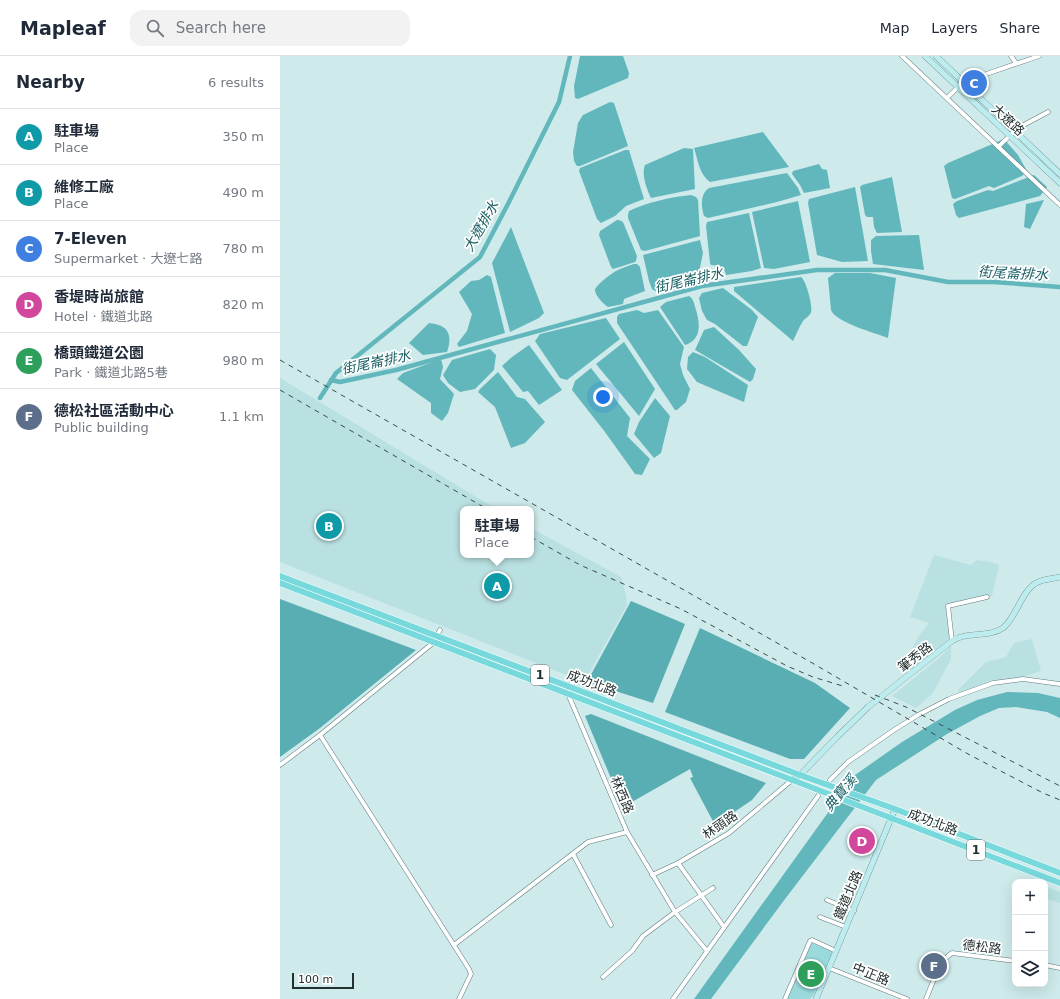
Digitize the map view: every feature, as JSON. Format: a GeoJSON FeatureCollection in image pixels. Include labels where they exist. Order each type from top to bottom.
{"type":"FeatureCollection","features":[{"type":"Feature","properties":{"kind":"main road","name":"成功北路"},"geometry":{"type":"LineString","coordinates":[[280,576],[572,683],[800,774],[830,783],[871,801],[1060,873]]}},
{"type":"Feature","properties":{"kind":"main road","name":"成功北路"},"geometry":{"type":"LineString","coordinates":[[280,583],[433,643],[866,807],[1060,883]]}},
{"type":"Feature","properties":{"kind":"street"},"geometry":{"type":"LineString","coordinates":[[902,56],[1060,205]]}},
{"type":"Feature","properties":{"kind":"street","name":"大遼路"},"geometry":{"type":"LineString","coordinates":[[925,56],[1060,183]]}},
{"type":"Feature","properties":{"kind":"street","name":"大遼路"},"geometry":{"type":"LineString","coordinates":[[936,56],[1060,174]]}},
{"type":"Feature","properties":{"kind":"street"},"geometry":{"type":"LineString","coordinates":[[1011,56],[1016,63]]}},
{"type":"Feature","properties":{"kind":"street"},"geometry":{"type":"LineString","coordinates":[[947,98],[963,82],[1039,56]]}},
{"type":"Feature","properties":{"kind":"street"},"geometry":{"type":"LineString","coordinates":[[998,147],[1022,125],[1048,112]]}},
{"type":"Feature","properties":{"kind":"street","name":"筆秀路"},"geometry":{"type":"LineString","coordinates":[[792,780],[800,774],[868,707],[957,638],[967,635],[990,633],[1003,628],[1010,620],[1030,588],[1040,581],[1060,577]]}},
{"type":"Feature","properties":{"kind":"street"},"geometry":{"type":"LineString","coordinates":[[952,642],[948,606],[987,597]]}},
{"type":"Feature","properties":{"kind":"street"},"geometry":{"type":"LineString","coordinates":[[280,765],[320,735],[433,643],[438,633]]}},
{"type":"Feature","properties":{"kind":"street"},"geometry":{"type":"LineString","coordinates":[[830,783],[848,762],[918,715],[949,699],[993,683],[1022,679],[1060,684]]}},
{"type":"Feature","properties":{"kind":"street"},"geometry":{"type":"LineString","coordinates":[[568,694],[572,683]]}},
{"type":"Feature","properties":{"kind":"street","name":"林西路"},"geometry":{"type":"LineString","coordinates":[[568,694],[627,832],[674,912],[707,950]]}},
{"type":"Feature","properties":{"kind":"street"},"geometry":{"type":"LineString","coordinates":[[320,735],[469,969],[471,974],[459,999]]}},
{"type":"Feature","properties":{"kind":"street","name":"林頭路"},"geometry":{"type":"LineString","coordinates":[[652,875],[678,863],[730,833],[792,780]]}},
{"type":"Feature","properties":{"kind":"street"},"geometry":{"type":"LineString","coordinates":[[673,999],[818,796]]}},
{"type":"Feature","properties":{"kind":"street","name":"鐵道北路"},"geometry":{"type":"LineString","coordinates":[[816,998],[854,911],[895,809]]}},
{"type":"Feature","properties":{"kind":"street"},"geometry":{"type":"LineString","coordinates":[[454,946],[588,842],[627,832]]}},
{"type":"Feature","properties":{"kind":"street"},"geometry":{"type":"LineString","coordinates":[[573,854],[611,925]]}},
{"type":"Feature","properties":{"kind":"street"},"geometry":{"type":"LineString","coordinates":[[678,863],[724,927]]}},
{"type":"Feature","properties":{"kind":"street"},"geometry":{"type":"LineString","coordinates":[[603,977],[632,951],[643,936],[674,912],[713,888]]}},
{"type":"Feature","properties":{"kind":"street"},"geometry":{"type":"LineString","coordinates":[[827,900],[854,911]]}},
{"type":"Feature","properties":{"kind":"street"},"geometry":{"type":"LineString","coordinates":[[820,917],[846,927]]}},
{"type":"Feature","properties":{"kind":"street"},"geometry":{"type":"LineString","coordinates":[[785,999],[810,941],[812,940],[836,951]]}},
{"type":"Feature","properties":{"kind":"street","name":"德松路"},"geometry":{"type":"LineString","coordinates":[[926,999],[942,964],[947,956],[952,953],[1012,961]]}},
{"type":"Feature","properties":{"kind":"street"},"geometry":{"type":"LineString","coordinates":[[1048,966],[1060,968]]}},
{"type":"Feature","properties":{"kind":"street","name":"中正路"},"geometry":{"type":"LineString","coordinates":[[829,968],[907,999]]}},
{"type":"Feature","properties":{"kind":"shaded area"},"geometry":{"type":"Polygon","coordinates":[[[280,378],[491,506],[460,506],[460,558],[534,558],[534,530],[621,577],[627,605],[584,682],[280,562],[280,378]]]}},
{"type":"Feature","properties":{"kind":"shaded area"},"geometry":{"type":"Polygon","coordinates":[[[934,555],[971,565],[977,560],[999,565],[992,596],[946,604],[950,639],[910,671],[904,663],[918,637],[929,623],[910,617],[934,555]]]}},
{"type":"Feature","properties":{"kind":"shaded area"},"geometry":{"type":"Polygon","coordinates":[[[280,599],[416,650],[320,728],[280,757],[280,599]]]}},
{"type":"Feature","properties":{"kind":"shaded area"},"geometry":{"type":"Polygon","coordinates":[[[631,601],[685,624],[653,703],[587,682],[631,601]]]}},
{"type":"Feature","properties":{"kind":"shaded area"},"geometry":{"type":"Polygon","coordinates":[[[700,628],[815,683],[850,708],[804,759],[790,759],[665,712],[700,628]]]}},
{"type":"Feature","properties":{"kind":"shaded area"},"geometry":{"type":"Polygon","coordinates":[[[1032,639],[1041,671],[960,696],[958,690],[986,662],[1006,657],[1014,643],[1032,639]]]}},
{"type":"Feature","properties":{"kind":"shaded area"},"geometry":{"type":"Polygon","coordinates":[[[951,646],[951,659],[933,693],[916,708],[892,696],[939,658],[951,646]]]}},
{"type":"Feature","properties":{"kind":"shaded area"},"geometry":{"type":"Polygon","coordinates":[[[591,714],[766,783],[752,800],[715,825],[690,778],[693,777],[690,769],[623,807],[585,716],[591,714]]]}},
{"type":"Feature","properties":{"kind":"shaded area"},"geometry":{"type":"Polygon","coordinates":[[[1048,887],[1060,892],[1060,903],[1048,899],[1048,887]]]}},
{"type":"Feature","properties":{"kind":"shaded area"},"geometry":{"type":"Polygon","coordinates":[[[811,943],[834,952],[813,996],[810,999],[787,999],[811,943]]]}},
{"type":"Feature","properties":{"kind":"water"},"geometry":{"type":"Polygon","coordinates":[[[580,56],[623,56],[629,73],[628,78],[578,99],[575,98],[574,86],[580,56]]]}},
{"type":"Feature","properties":{"kind":"water"},"geometry":{"type":"Polygon","coordinates":[[[610,102],[614,103],[628,146],[577,166],[574,161],[573,152],[578,123],[583,115],[610,102]]]}},
{"type":"Feature","properties":{"kind":"water"},"geometry":{"type":"Polygon","coordinates":[[[763,132],[789,167],[710,182],[706,179],[699,166],[694,148],[763,132]]]}},
{"type":"Feature","properties":{"kind":"water"},"geometry":{"type":"Polygon","coordinates":[[[1004,139],[1018,155],[1027,171],[1022,176],[994,188],[989,186],[955,199],[952,198],[944,166],[1004,139]]]}},
{"type":"Feature","properties":{"kind":"water"},"geometry":{"type":"Polygon","coordinates":[[[684,148],[693,149],[695,189],[651,198],[644,177],[645,165],[684,148]]]}},
{"type":"Feature","properties":{"kind":"water"},"geometry":{"type":"Polygon","coordinates":[[[625,150],[629,150],[644,199],[626,206],[615,216],[601,223],[597,219],[579,171],[580,168],[625,150]]]}},
{"type":"Feature","properties":{"kind":"water"},"geometry":{"type":"Polygon","coordinates":[[[819,164],[822,169],[827,170],[830,188],[804,193],[792,174],[793,171],[819,164]]]}},
{"type":"Feature","properties":{"kind":"water"},"geometry":{"type":"Polygon","coordinates":[[[787,173],[798,188],[801,195],[708,218],[704,216],[702,200],[704,194],[709,188],[787,173]]]}},
{"type":"Feature","properties":{"kind":"water"},"geometry":{"type":"Polygon","coordinates":[[[1034,175],[1047,187],[1040,196],[959,218],[956,215],[953,204],[957,201],[988,190],[993,191],[1034,175]]]}},
{"type":"Feature","properties":{"kind":"water"},"geometry":{"type":"Polygon","coordinates":[[[892,177],[902,232],[877,233],[874,227],[873,217],[867,217],[865,215],[860,187],[862,185],[892,177]]]}},
{"type":"Feature","properties":{"kind":"water"},"geometry":{"type":"Polygon","coordinates":[[[855,187],[868,261],[842,262],[817,255],[808,203],[809,199],[855,187]]]}},
{"type":"Feature","properties":{"kind":"water"},"geometry":{"type":"Polygon","coordinates":[[[691,195],[696,197],[698,200],[700,236],[645,251],[641,250],[628,218],[629,211],[660,200],[691,195]]]}},
{"type":"Feature","properties":{"kind":"water"},"geometry":{"type":"Polygon","coordinates":[[[1044,200],[1030,229],[1024,227],[1026,204],[1044,200]]]}},
{"type":"Feature","properties":{"kind":"water"},"geometry":{"type":"Polygon","coordinates":[[[798,201],[810,262],[774,269],[764,268],[752,212],[798,201]]]}},
{"type":"Feature","properties":{"kind":"water"},"geometry":{"type":"Polygon","coordinates":[[[749,213],[761,268],[726,275],[724,269],[720,266],[711,265],[710,263],[706,226],[707,222],[749,213]]]}},
{"type":"Feature","properties":{"kind":"water"},"geometry":{"type":"Polygon","coordinates":[[[617,220],[623,222],[637,256],[635,262],[613,269],[599,235],[600,231],[617,220]]]}},
{"type":"Feature","properties":{"kind":"water"},"geometry":{"type":"Polygon","coordinates":[[[511,227],[544,313],[539,318],[510,332],[492,263],[511,227]]]}},
{"type":"Feature","properties":{"kind":"water"},"geometry":{"type":"Polygon","coordinates":[[[919,235],[924,270],[873,264],[871,240],[876,236],[919,235]]]}},
{"type":"Feature","properties":{"kind":"water"},"geometry":{"type":"Polygon","coordinates":[[[700,240],[703,253],[697,282],[655,291],[652,289],[643,255],[700,240]]]}},
{"type":"Feature","properties":{"kind":"water"},"geometry":{"type":"Polygon","coordinates":[[[637,264],[640,267],[645,291],[624,299],[623,304],[608,307],[598,297],[595,292],[596,288],[614,272],[637,264]]]}},
{"type":"Feature","properties":{"kind":"water"},"geometry":{"type":"Polygon","coordinates":[[[835,273],[870,273],[896,278],[888,338],[847,323],[834,314],[831,310],[828,278],[835,273]]]}},
{"type":"Feature","properties":{"kind":"water"},"geometry":{"type":"Polygon","coordinates":[[[487,275],[491,277],[505,333],[459,347],[457,344],[467,331],[472,314],[459,292],[471,281],[479,280],[487,275]]]}},
{"type":"Feature","properties":{"kind":"water"},"geometry":{"type":"Polygon","coordinates":[[[801,277],[809,293],[811,312],[802,323],[793,341],[734,291],[734,287],[801,277]]]}},
{"type":"Feature","properties":{"kind":"water"},"geometry":{"type":"Polygon","coordinates":[[[723,288],[752,310],[758,317],[747,346],[743,346],[715,324],[707,320],[702,311],[699,298],[702,293],[723,288]]]}},
{"type":"Feature","properties":{"kind":"water"},"geometry":{"type":"Polygon","coordinates":[[[689,296],[693,300],[699,325],[697,335],[691,343],[685,345],[660,307],[666,302],[689,296]]]}},
{"type":"Feature","properties":{"kind":"water"},"geometry":{"type":"Polygon","coordinates":[[[637,310],[644,313],[658,310],[684,347],[680,364],[683,375],[690,389],[686,402],[677,410],[675,410],[617,323],[617,317],[619,314],[637,310]]]}},
{"type":"Feature","properties":{"kind":"water"},"geometry":{"type":"Polygon","coordinates":[[[606,318],[620,339],[567,380],[560,378],[535,341],[540,334],[606,318]]]}},
{"type":"Feature","properties":{"kind":"water"},"geometry":{"type":"Polygon","coordinates":[[[429,323],[445,328],[449,335],[449,346],[447,352],[423,355],[409,343],[429,323]]]}},
{"type":"Feature","properties":{"kind":"water"},"geometry":{"type":"Polygon","coordinates":[[[714,327],[739,350],[756,369],[753,379],[750,382],[695,350],[704,330],[714,327]]]}},
{"type":"Feature","properties":{"kind":"water"},"geometry":{"type":"Polygon","coordinates":[[[624,342],[655,389],[639,416],[596,364],[624,342]]]}},
{"type":"Feature","properties":{"kind":"water"},"geometry":{"type":"Polygon","coordinates":[[[529,345],[562,390],[539,405],[528,391],[523,392],[502,366],[529,345]]]}},
{"type":"Feature","properties":{"kind":"water"},"geometry":{"type":"Polygon","coordinates":[[[490,349],[496,355],[494,370],[475,389],[460,392],[448,383],[443,375],[452,360],[490,349]]]}},
{"type":"Feature","properties":{"kind":"water"},"geometry":{"type":"Polygon","coordinates":[[[693,352],[705,357],[748,385],[744,402],[697,382],[687,369],[688,357],[693,352]]]}},
{"type":"Feature","properties":{"kind":"water"},"geometry":{"type":"Polygon","coordinates":[[[441,359],[443,367],[440,379],[454,394],[448,413],[442,421],[431,413],[431,403],[397,379],[403,373],[441,359]]]}},
{"type":"Feature","properties":{"kind":"water"},"geometry":{"type":"Polygon","coordinates":[[[591,368],[630,418],[627,436],[650,459],[642,475],[635,474],[572,390],[575,381],[591,368]]]}},
{"type":"Feature","properties":{"kind":"water"},"geometry":{"type":"Polygon","coordinates":[[[498,372],[517,397],[525,399],[545,422],[525,443],[511,448],[495,407],[478,392],[498,372]]]}},
{"type":"Feature","properties":{"kind":"water"},"geometry":{"type":"Polygon","coordinates":[[[655,398],[670,416],[661,453],[654,458],[634,434],[639,422],[655,398]]]}},
{"type":"Feature","properties":{"kind":"water"},"geometry":{"type":"Polygon","coordinates":[[[1007,692],[1038,693],[1060,698],[1060,718],[1047,712],[1016,707],[999,708],[980,716],[947,734],[876,780],[711,999],[694,999],[855,775],[902,742],[955,710],[977,700],[1007,692]]]}},
{"type":"Feature","properties":{"kind":"waterway","name":"大遼排水"},"geometry":{"type":"LineString","coordinates":[[320,398],[336,373],[480,257],[559,102],[570,56]]}},
{"type":"Feature","properties":{"kind":"waterway","name":"街尾崙排水"},"geometry":{"type":"LineString","coordinates":[[331,380],[340,382],[396,370],[702,286],[817,270],[885,270],[948,282],[994,282],[1060,287]]}},
{"type":"Feature","properties":{"kind":"railway"},"geometry":{"type":"LineString","coordinates":[[280,360],[814,664],[968,754],[1043,793],[1060,800]]}},
{"type":"Feature","properties":{"kind":"railway"},"geometry":{"type":"LineString","coordinates":[[280,390],[482,506]]}},
{"type":"Feature","properties":{"kind":"railway"},"geometry":{"type":"LineString","coordinates":[[534,539],[580,565],[681,609],[787,666],[813,677],[846,687]]}},
{"type":"Feature","properties":{"kind":"railway"},"geometry":{"type":"LineString","coordinates":[[875,695],[906,707],[1060,786]]}},
{"type":"Feature","properties":{"kind":"place","name":"7-Eleven"},"geometry":{"type":"Point","coordinates":[974,83]}},
{"type":"Feature","properties":{"kind":"place","name":"維修工廠"},"geometry":{"type":"Point","coordinates":[329,526]}},
{"type":"Feature","properties":{"kind":"place","name":"駐車場"},"geometry":{"type":"Point","coordinates":[497,586]}},
{"type":"Feature","properties":{"kind":"place","name":"香堤時尚旅館"},"geometry":{"type":"Point","coordinates":[862,841]}},
{"type":"Feature","properties":{"kind":"place","name":"德松社區活動中心"},"geometry":{"type":"Point","coordinates":[934,966]}},
{"type":"Feature","properties":{"kind":"place","name":"橋頭鐵道公園"},"geometry":{"type":"Point","coordinates":[811,974]}},
{"type":"Feature","properties":{"kind":"water label","name":"典寶溪"},"geometry":{"type":"Point","coordinates":[840,793]}}]}
